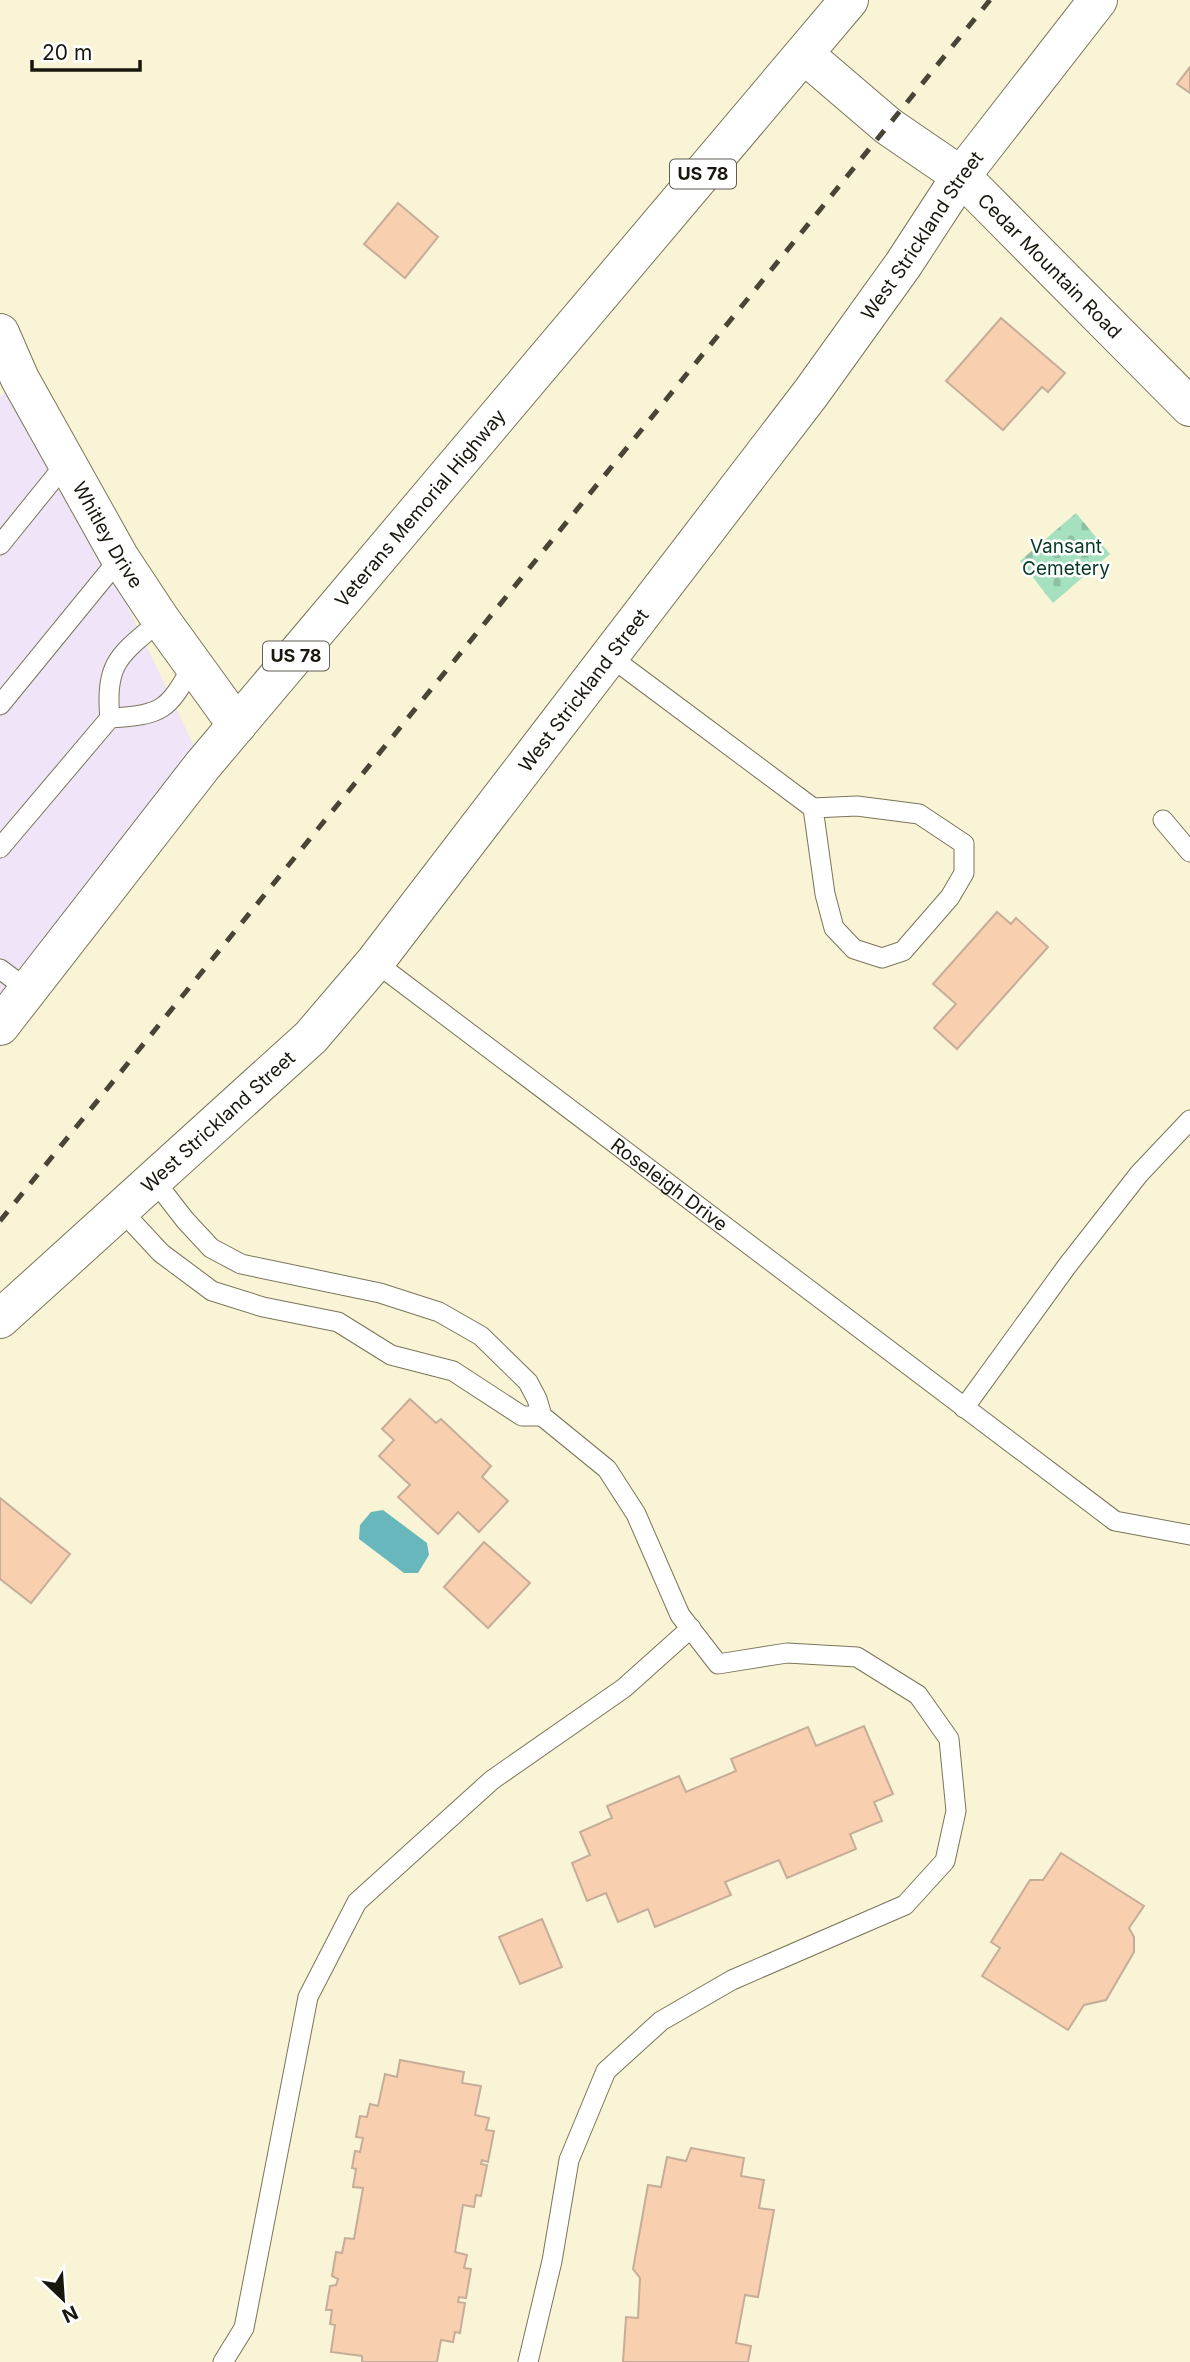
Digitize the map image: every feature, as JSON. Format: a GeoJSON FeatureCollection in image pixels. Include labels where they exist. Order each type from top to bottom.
{"type":"FeatureCollection","features":[{"type":"Feature","properties":{"kind":"street","name":"Veterans Memorial Highway"},"geometry":{"type":"LineString","coordinates":[[0,1026],[14,980],[203,765],[849,0]]}},
{"type":"Feature","properties":{"kind":"street","name":"West Strickland Street"},"geometry":{"type":"LineString","coordinates":[[0,1319],[311,1037],[375,962],[811,393],[903,265],[961,176],[1098,0]]}},
{"type":"Feature","properties":{"kind":"street","name":"Cedar Mountain Road"},"geometry":{"type":"LineString","coordinates":[[804,55],[888,126],[961,176],[1190,407]]}},
{"type":"Feature","properties":{"kind":"street","name":"Whitley Drive"},"geometry":{"type":"LineString","coordinates":[[0,333],[20,379],[120,558],[237,725]]}},
{"type":"Feature","properties":{"kind":"lane"},"geometry":{"type":"LineString","coordinates":[[0,544],[67,462]]}},
{"type":"Feature","properties":{"kind":"lane"},"geometry":{"type":"LineString","coordinates":[[0,705],[120,558]]}},
{"type":"Feature","properties":{"kind":"lane"},"geometry":{"type":"LineString","coordinates":[[0,848],[110,718],[107,691],[114,666],[131,645],[161,620]]}},
{"type":"Feature","properties":{"kind":"lane"},"geometry":{"type":"LineString","coordinates":[[608,655],[813,808],[857,806],[919,814],[964,844],[964,873],[950,897],[903,951],[882,958],[854,949],[834,928],[825,894],[813,808]]}},
{"type":"Feature","properties":{"kind":"lane"},"geometry":{"type":"LineString","coordinates":[[110,718],[138,717],[164,709],[183,684],[193,665]]}},
{"type":"Feature","properties":{"kind":"lane"},"geometry":{"type":"LineString","coordinates":[[1163,820],[1190,852]]}},
{"type":"Feature","properties":{"kind":"lane","name":"Roseleigh Drive"},"geometry":{"type":"LineString","coordinates":[[375,962],[1115,1521],[1190,1535]]}},
{"type":"Feature","properties":{"kind":"lane"},"geometry":{"type":"LineString","coordinates":[[964,1408],[1139,1174],[1190,1120]]}},
{"type":"Feature","properties":{"kind":"lane"},"geometry":{"type":"LineString","coordinates":[[154,1181],[211,1248],[241,1264],[380,1293],[439,1312],[481,1336],[528,1382],[542,1416],[607,1468],[636,1514],[680,1615],[718,1664],[787,1653],[857,1657],[918,1695],[949,1739],[956,1811],[945,1861],[905,1905],[732,1980],[661,2021],[606,2071],[569,2160],[552,2261],[528,2362]]}},
{"type":"Feature","properties":{"kind":"lane"},"geometry":{"type":"LineString","coordinates":[[121,1210],[161,1253],[212,1291],[263,1307],[338,1322],[391,1355],[453,1371],[522,1416],[542,1416]]}},
{"type":"Feature","properties":{"kind":"lane"},"geometry":{"type":"LineString","coordinates":[[223,2362],[244,2328],[308,1997],[357,1902],[492,1780],[624,1688],[691,1628]]}},
{"type":"Feature","properties":{"kind":"shaded area"},"geometry":{"type":"Polygon","coordinates":[[[20,379],[203,765],[0,1026],[0,397],[20,379]]]}},
{"type":"Feature","properties":{"kind":"green space","name":"Vansant Cemetery"},"geometry":{"type":"Polygon","coordinates":[[[1076,513],[1110,554],[1053,603],[1020,561],[1076,513]]]}},
{"type":"Feature","properties":{"kind":"water"},"geometry":{"type":"Polygon","coordinates":[[[383,1510],[427,1543],[429,1555],[418,1573],[404,1573],[359,1539],[360,1525],[371,1512],[383,1510]]]}},
{"type":"Feature","properties":{"kind":"building"},"geometry":{"type":"Polygon","coordinates":[[[1190,67],[1190,93],[1177,84],[1190,67]]]}},
{"type":"Feature","properties":{"kind":"building"},"geometry":{"type":"Polygon","coordinates":[[[398,203],[438,237],[405,278],[364,244],[398,203]]]}},
{"type":"Feature","properties":{"kind":"building"},"geometry":{"type":"Polygon","coordinates":[[[1001,318],[1065,373],[1048,392],[1042,387],[1003,430],[946,381],[1001,318]]]}},
{"type":"Feature","properties":{"kind":"building"},"geometry":{"type":"Polygon","coordinates":[[[997,912],[1011,924],[1016,918],[1048,947],[957,1049],[934,1028],[956,1004],[933,984],[997,912]]]}},
{"type":"Feature","properties":{"kind":"building"},"geometry":{"type":"Polygon","coordinates":[[[410,1399],[436,1423],[441,1419],[491,1466],[482,1477],[508,1501],[479,1532],[458,1512],[438,1534],[398,1497],[410,1485],[379,1456],[394,1440],[382,1429],[410,1399]]]}},
{"type":"Feature","properties":{"kind":"building"},"geometry":{"type":"Polygon","coordinates":[[[0,1498],[70,1554],[31,1603],[0,1579],[0,1498]]]}},
{"type":"Feature","properties":{"kind":"building"},"geometry":{"type":"Polygon","coordinates":[[[484,1542],[530,1583],[488,1628],[444,1587],[484,1542]]]}},
{"type":"Feature","properties":{"kind":"building"},"geometry":{"type":"Polygon","coordinates":[[[864,1726],[893,1794],[874,1802],[882,1821],[850,1834],[856,1849],[787,1878],[779,1860],[725,1882],[731,1895],[655,1927],[648,1909],[618,1922],[606,1893],[587,1901],[572,1863],[590,1855],[580,1832],[612,1818],[607,1806],[679,1776],[686,1792],[736,1771],[731,1759],[808,1727],[816,1746],[864,1726]]]}},
{"type":"Feature","properties":{"kind":"building"},"geometry":{"type":"Polygon","coordinates":[[[1061,1853],[1144,1906],[1129,1928],[1134,1937],[1134,1952],[1106,2000],[1084,2005],[1068,2030],[982,1976],[1000,1948],[991,1942],[1030,1880],[1043,1880],[1061,1853]]]}},
{"type":"Feature","properties":{"kind":"building"},"geometry":{"type":"Polygon","coordinates":[[[542,1919],[562,1967],[520,1984],[499,1937],[542,1919]]]}},
{"type":"Feature","properties":{"kind":"building"},"geometry":{"type":"Polygon","coordinates":[[[400,2060],[464,2072],[462,2083],[481,2086],[475,2115],[489,2118],[486,2130],[494,2131],[488,2162],[482,2160],[481,2164],[487,2165],[481,2196],[476,2195],[474,2207],[463,2205],[455,2252],[467,2255],[464,2268],[471,2269],[466,2298],[459,2297],[458,2302],[465,2303],[460,2333],[455,2332],[453,2342],[441,2340],[437,2362],[362,2362],[362,2356],[331,2352],[335,2325],[330,2324],[332,2310],[326,2310],[330,2286],[336,2285],[338,2279],[332,2276],[336,2252],[342,2253],[345,2238],[354,2239],[363,2188],[353,2187],[356,2169],[352,2168],[355,2151],[360,2152],[363,2138],[356,2137],[360,2116],[367,2117],[370,2104],[378,2106],[385,2074],[397,2077],[400,2060]]]}},
{"type":"Feature","properties":{"kind":"building"},"geometry":{"type":"Polygon","coordinates":[[[691,2148],[744,2158],[741,2176],[764,2180],[759,2208],[774,2210],[758,2297],[745,2295],[736,2343],[751,2346],[748,2362],[623,2362],[626,2317],[638,2318],[640,2278],[633,2269],[648,2185],[661,2187],[667,2157],[686,2161],[691,2148]]]}},
{"type":"Feature","properties":{"kind":"railway"},"geometry":{"type":"LineString","coordinates":[[0,1221],[990,0]]}}]}
